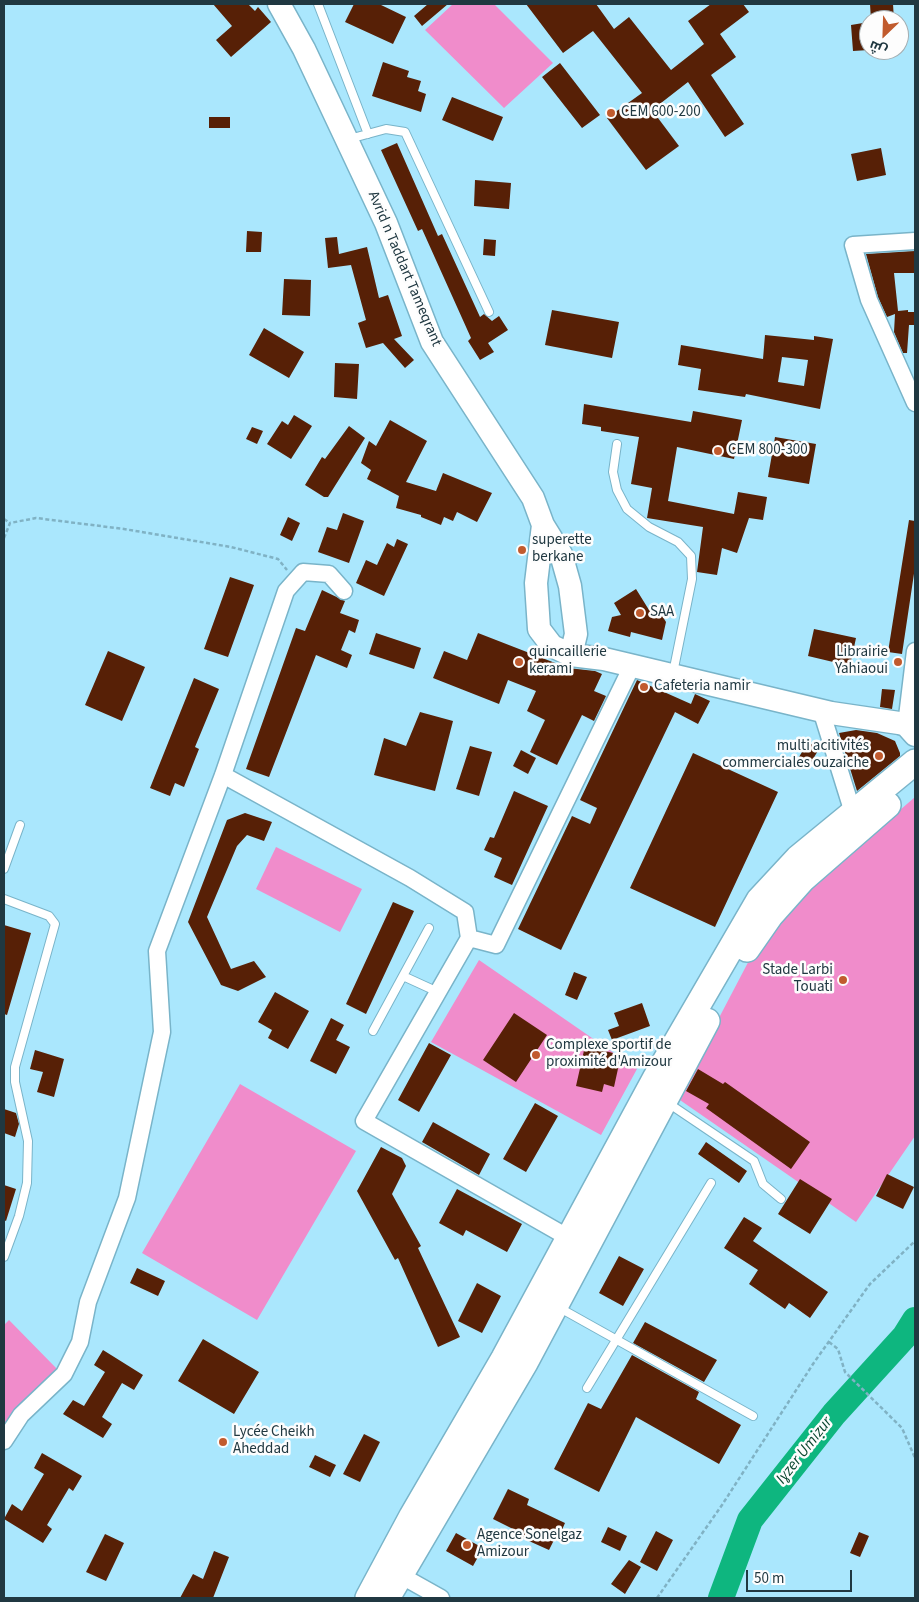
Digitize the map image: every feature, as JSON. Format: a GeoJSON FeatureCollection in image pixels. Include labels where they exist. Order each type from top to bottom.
{"type":"FeatureCollection","features":[{"type":"Feature","properties":{"kind":"main road","name":"Avrid n Taddart Tameqrant"},"geometry":{"type":"LineString","coordinates":[[279,4],[358,137],[386,223],[432,342],[532,498],[543,525],[561,554],[570,586],[576,634],[570,654]]}},
{"type":"Feature","properties":{"kind":"main road"},"geometry":{"type":"LineString","coordinates":[[543,525],[536,584],[539,629],[552,646],[570,654],[632,666],[911,730]]}},
{"type":"Feature","properties":{"kind":"main road"},"geometry":{"type":"LineString","coordinates":[[368,1598],[464,1445],[556,1306],[759,900],[798,858],[915,762]]}},
{"type":"Feature","properties":{"kind":"main road"},"geometry":{"type":"LineString","coordinates":[[387,1598],[569,1238],[664,1088],[738,962],[770,916],[803,879],[915,779]]}},
{"type":"Feature","properties":{"kind":"street"},"geometry":{"type":"LineString","coordinates":[[915,241],[853,245],[869,300],[915,403]]}},
{"type":"Feature","properties":{"kind":"street"},"geometry":{"type":"LineString","coordinates":[[4,1441],[21,1415],[64,1374],[80,1342],[88,1302],[127,1198],[162,1032],[157,951],[223,775],[286,592],[303,572],[329,574],[344,591]]}},
{"type":"Feature","properties":{"kind":"street"},"geometry":{"type":"LineString","coordinates":[[911,730],[915,651]]}},
{"type":"Feature","properties":{"kind":"street"},"geometry":{"type":"LineString","coordinates":[[469,938],[496,946],[632,666]]}},
{"type":"Feature","properties":{"kind":"street"},"geometry":{"type":"LineString","coordinates":[[821,710],[853,813]]}},
{"type":"Feature","properties":{"kind":"street"},"geometry":{"type":"LineString","coordinates":[[223,775],[410,878],[466,912],[469,938],[364,1121],[569,1238]]}},
{"type":"Feature","properties":{"kind":"street"},"geometry":{"type":"LineString","coordinates":[[400,1575],[441,1598]]}},
{"type":"Feature","properties":{"kind":"lane"},"geometry":{"type":"LineString","coordinates":[[328,4],[320,7],[358,137],[386,130],[405,132],[489,312]]}},
{"type":"Feature","properties":{"kind":"lane"},"geometry":{"type":"LineString","coordinates":[[617,444],[612,472],[616,490],[627,509],[649,527],[678,542],[691,556],[692,579],[672,675]]}},
{"type":"Feature","properties":{"kind":"lane"},"geometry":{"type":"LineString","coordinates":[[4,869],[20,825]]}},
{"type":"Feature","properties":{"kind":"lane"},"geometry":{"type":"LineString","coordinates":[[4,899],[49,916],[55,924],[15,1067],[15,1082],[28,1141],[27,1184],[19,1216],[4,1257]]}},
{"type":"Feature","properties":{"kind":"lane"},"geometry":{"type":"LineString","coordinates":[[373,1031],[429,928]]}},
{"type":"Feature","properties":{"kind":"lane"},"geometry":{"type":"LineString","coordinates":[[403,976],[438,992]]}},
{"type":"Feature","properties":{"kind":"lane"},"geometry":{"type":"LineString","coordinates":[[664,1088],[754,1162],[763,1184],[781,1199]]}},
{"type":"Feature","properties":{"kind":"lane"},"geometry":{"type":"LineString","coordinates":[[587,1388],[711,1183]]}},
{"type":"Feature","properties":{"kind":"lane"},"geometry":{"type":"LineString","coordinates":[[556,1306],[753,1416]]}},
{"type":"Feature","properties":{"kind":"path"},"geometry":{"type":"LineString","coordinates":[[4,518],[10,523]]}},
{"type":"Feature","properties":{"kind":"path"},"geometry":{"type":"LineString","coordinates":[[10,523],[36,518],[124,529],[231,547],[278,559],[296,580]]}},
{"type":"Feature","properties":{"kind":"path"},"geometry":{"type":"LineString","coordinates":[[4,538],[10,523]]}},
{"type":"Feature","properties":{"kind":"path"},"geometry":{"type":"LineString","coordinates":[[657,1598],[722,1505],[829,1341],[870,1284],[915,1241]]}},
{"type":"Feature","properties":{"kind":"path"},"geometry":{"type":"LineString","coordinates":[[829,1341],[838,1350],[845,1372],[902,1428],[915,1458]]}},
{"type":"Feature","properties":{"kind":"shaded area"},"geometry":{"type":"Polygon","coordinates":[[[453,4],[494,4],[553,63],[504,108],[425,30],[453,4]]]}},
{"type":"Feature","properties":{"kind":"shaded area"},"geometry":{"type":"Polygon","coordinates":[[[915,797],[915,1136],[856,1222],[677,1098],[754,951],[792,904],[915,797]]]}},
{"type":"Feature","properties":{"kind":"shaded area"},"geometry":{"type":"Polygon","coordinates":[[[276,847],[362,889],[340,932],[256,889],[276,847]]]}},
{"type":"Feature","properties":{"kind":"shaded area","name":"Complexe sportif de proximité d'Amizour"},"geometry":{"type":"Polygon","coordinates":[[[479,960],[637,1069],[601,1135],[431,1042],[479,960]]]}},
{"type":"Feature","properties":{"kind":"shaded area"},"geometry":{"type":"Polygon","coordinates":[[[240,1084],[356,1151],[257,1320],[142,1253],[240,1084]]]}},
{"type":"Feature","properties":{"kind":"shaded area"},"geometry":{"type":"Polygon","coordinates":[[[9,1320],[58,1370],[4,1427],[4,1325],[9,1320]]]}},
{"type":"Feature","properties":{"kind":"building"},"geometry":{"type":"Polygon","coordinates":[[[213,4],[248,4],[255,11],[258,7],[271,22],[231,57],[216,40],[232,26],[213,4]]]}},
{"type":"Feature","properties":{"kind":"building"},"geometry":{"type":"Polygon","coordinates":[[[354,4],[379,4],[406,17],[393,44],[345,22],[354,4]]]}},
{"type":"Feature","properties":{"kind":"building"},"geometry":{"type":"Polygon","coordinates":[[[428,4],[448,4],[422,26],[414,16],[428,4]]]}},
{"type":"Feature","properties":{"kind":"building"},"geometry":{"type":"Polygon","coordinates":[[[526,4],[596,4],[614,29],[629,17],[671,70],[704,44],[688,21],[711,4],[743,4],[749,12],[720,34],[736,57],[711,75],[744,124],[725,137],[688,82],[652,110],[679,146],[646,170],[607,118],[642,93],[593,31],[563,53],[526,4]]]}},
{"type":"Feature","properties":{"kind":"building"},"geometry":{"type":"Polygon","coordinates":[[[870,4],[893,4],[893,10],[870,10],[870,4]]]}},
{"type":"Feature","properties":{"kind":"building"},"geometry":{"type":"Polygon","coordinates":[[[859,24],[859,51],[853,51],[851,25],[859,24]]]}},
{"type":"Feature","properties":{"kind":"building"},"geometry":{"type":"Polygon","coordinates":[[[383,62],[409,71],[407,77],[421,81],[418,91],[426,94],[421,112],[372,96],[383,62]]]}},
{"type":"Feature","properties":{"kind":"building"},"geometry":{"type":"Polygon","coordinates":[[[560,63],[600,115],[582,128],[542,77],[560,63]]]}},
{"type":"Feature","properties":{"kind":"building"},"geometry":{"type":"Polygon","coordinates":[[[452,97],[503,117],[493,141],[442,120],[452,97]]]}},
{"type":"Feature","properties":{"kind":"building"},"geometry":{"type":"Polygon","coordinates":[[[209,117],[230,117],[230,128],[209,128],[209,117]]]}},
{"type":"Feature","properties":{"kind":"building"},"geometry":{"type":"Polygon","coordinates":[[[397,143],[438,236],[442,234],[480,317],[484,314],[492,321],[499,316],[508,330],[488,343],[494,352],[480,360],[468,341],[471,338],[422,229],[418,231],[381,150],[397,143]]]}},
{"type":"Feature","properties":{"kind":"building"},"geometry":{"type":"Polygon","coordinates":[[[881,148],[886,175],[857,181],[851,154],[881,148]]]}},
{"type":"Feature","properties":{"kind":"building"},"geometry":{"type":"Polygon","coordinates":[[[475,180],[511,183],[509,209],[474,206],[475,180]]]}},
{"type":"Feature","properties":{"kind":"building"},"geometry":{"type":"Polygon","coordinates":[[[247,231],[262,232],[261,252],[246,252],[247,231]]]}},
{"type":"Feature","properties":{"kind":"building"},"geometry":{"type":"Polygon","coordinates":[[[337,237],[339,254],[367,247],[379,298],[388,295],[402,336],[394,339],[414,360],[405,368],[383,343],[366,348],[358,323],[366,320],[351,265],[328,268],[325,238],[337,237]]]}},
{"type":"Feature","properties":{"kind":"building"},"geometry":{"type":"Polygon","coordinates":[[[484,239],[496,240],[495,256],[483,255],[484,239]]]}},
{"type":"Feature","properties":{"kind":"building"},"geometry":{"type":"Polygon","coordinates":[[[915,251],[915,273],[894,273],[898,311],[908,310],[908,312],[915,312],[915,325],[909,325],[907,353],[903,353],[894,332],[895,314],[887,317],[878,297],[866,254],[915,251]]]}},
{"type":"Feature","properties":{"kind":"building"},"geometry":{"type":"Polygon","coordinates":[[[284,279],[311,280],[310,316],[282,315],[284,279]]]}},
{"type":"Feature","properties":{"kind":"building"},"geometry":{"type":"Polygon","coordinates":[[[552,310],[619,322],[612,358],[545,345],[552,310]]]}},
{"type":"Feature","properties":{"kind":"building"},"geometry":{"type":"Polygon","coordinates":[[[264,328],[304,352],[289,378],[249,355],[264,328]]]}},
{"type":"Feature","properties":{"kind":"building"},"geometry":{"type":"Polygon","coordinates":[[[765,335],[814,340],[814,336],[833,339],[820,409],[746,394],[745,397],[698,390],[701,369],[678,365],[681,345],[763,359],[765,335]],[[782,357],[778,382],[804,386],[808,360],[782,357]]]}},
{"type":"Feature","properties":{"kind":"building"},"geometry":{"type":"Polygon","coordinates":[[[335,363],[359,364],[357,399],[334,397],[335,363]]]}},
{"type":"Feature","properties":{"kind":"building"},"geometry":{"type":"Polygon","coordinates":[[[584,404],[691,422],[693,411],[742,420],[734,459],[677,447],[668,501],[734,514],[738,492],[767,497],[763,520],[749,518],[737,553],[722,548],[717,575],[697,572],[703,527],[647,518],[652,488],[631,484],[639,437],[601,431],[601,427],[582,424],[584,404]]]}},
{"type":"Feature","properties":{"kind":"building"},"geometry":{"type":"Polygon","coordinates":[[[294,415],[312,426],[291,459],[267,444],[282,421],[288,425],[294,415]]]}},
{"type":"Feature","properties":{"kind":"building"},"geometry":{"type":"Polygon","coordinates":[[[390,420],[427,441],[406,482],[436,491],[443,473],[492,493],[477,522],[457,512],[453,521],[444,517],[441,525],[421,517],[421,515],[396,508],[399,496],[367,479],[371,470],[361,463],[369,441],[376,446],[390,420]]]}},
{"type":"Feature","properties":{"kind":"building"},"geometry":{"type":"Polygon","coordinates":[[[349,426],[365,438],[328,497],[324,497],[305,485],[322,457],[325,459],[349,426]]]}},
{"type":"Feature","properties":{"kind":"building"},"geometry":{"type":"Polygon","coordinates":[[[252,427],[263,431],[257,444],[246,439],[252,427]]]}},
{"type":"Feature","properties":{"kind":"building"},"geometry":{"type":"Polygon","coordinates":[[[775,437],[816,444],[809,484],[768,477],[775,437]]]}},
{"type":"Feature","properties":{"kind":"building"},"geometry":{"type":"Polygon","coordinates":[[[343,513],[364,521],[349,563],[318,552],[327,527],[337,530],[343,513]]]}},
{"type":"Feature","properties":{"kind":"building"},"geometry":{"type":"Polygon","coordinates":[[[288,517],[300,523],[292,541],[280,535],[288,517]]]}},
{"type":"Feature","properties":{"kind":"building"},"geometry":{"type":"Polygon","coordinates":[[[909,520],[915,521],[915,567],[902,654],[888,652],[909,520]]]}},
{"type":"Feature","properties":{"kind":"building"},"geometry":{"type":"Polygon","coordinates":[[[397,539],[408,544],[384,596],[356,583],[366,560],[377,565],[387,543],[394,547],[397,539]]]}},
{"type":"Feature","properties":{"kind":"building"},"geometry":{"type":"Polygon","coordinates":[[[230,577],[254,585],[228,657],[204,649],[230,577]]]}},
{"type":"Feature","properties":{"kind":"building","name":"SAA"},"geometry":{"type":"Polygon","coordinates":[[[636,589],[649,610],[656,606],[666,622],[662,640],[631,632],[630,637],[608,631],[612,617],[621,615],[614,603],[636,589]]]}},
{"type":"Feature","properties":{"kind":"building"},"geometry":{"type":"Polygon","coordinates":[[[322,590],[345,601],[340,613],[359,620],[355,633],[349,630],[341,650],[352,655],[347,668],[316,655],[269,777],[246,769],[296,628],[305,631],[322,590]]]}},
{"type":"Feature","properties":{"kind":"building"},"geometry":{"type":"Polygon","coordinates":[[[814,629],[856,638],[850,666],[808,656],[814,629]]]}},
{"type":"Feature","properties":{"kind":"building"},"geometry":{"type":"Polygon","coordinates":[[[376,633],[421,648],[414,669],[369,654],[376,633]]]}},
{"type":"Feature","properties":{"kind":"building"},"geometry":{"type":"Polygon","coordinates":[[[478,633],[568,668],[595,671],[602,674],[594,691],[606,696],[594,721],[582,715],[557,765],[530,752],[545,720],[527,711],[536,691],[508,680],[499,704],[433,678],[444,651],[467,660],[478,633]]]}},
{"type":"Feature","properties":{"kind":"building"},"geometry":{"type":"Polygon","coordinates":[[[108,651],[145,667],[122,721],[85,705],[108,651]]]}},
{"type":"Feature","properties":{"kind":"building"},"geometry":{"type":"Polygon","coordinates":[[[194,678],[219,689],[195,747],[199,749],[184,787],[175,783],[170,796],[150,788],[194,678]]]}},
{"type":"Feature","properties":{"kind":"building"},"geometry":{"type":"Polygon","coordinates":[[[637,680],[691,704],[695,694],[710,701],[698,724],[675,712],[561,950],[518,929],[572,816],[590,824],[597,808],[580,800],[637,680]]]}},
{"type":"Feature","properties":{"kind":"building"},"geometry":{"type":"Polygon","coordinates":[[[882,689],[895,690],[892,709],[880,707],[882,689]]]}},
{"type":"Feature","properties":{"kind":"building"},"geometry":{"type":"Polygon","coordinates":[[[420,712],[453,721],[435,791],[374,775],[384,738],[406,746],[420,712]]]}},
{"type":"Feature","properties":{"kind":"building"},"geometry":{"type":"Polygon","coordinates":[[[856,730],[877,733],[895,741],[900,753],[900,756],[857,791],[839,733],[856,730]]]}},
{"type":"Feature","properties":{"kind":"building"},"geometry":{"type":"Polygon","coordinates":[[[808,742],[819,749],[810,764],[799,757],[808,742]]]}},
{"type":"Feature","properties":{"kind":"building"},"geometry":{"type":"Polygon","coordinates":[[[470,746],[492,752],[479,796],[456,789],[470,746]]]}},
{"type":"Feature","properties":{"kind":"building"},"geometry":{"type":"Polygon","coordinates":[[[521,750],[536,758],[528,774],[513,766],[521,750]]]}},
{"type":"Feature","properties":{"kind":"building"},"geometry":{"type":"Polygon","coordinates":[[[693,753],[778,792],[715,927],[630,888],[693,753]]]}},
{"type":"Feature","properties":{"kind":"building"},"geometry":{"type":"Polygon","coordinates":[[[514,791],[548,806],[512,885],[494,877],[502,858],[484,850],[490,837],[494,838],[514,791]]]}},
{"type":"Feature","properties":{"kind":"building"},"geometry":{"type":"Polygon","coordinates":[[[245,813],[272,822],[264,841],[247,835],[237,846],[207,917],[231,969],[254,961],[266,977],[238,991],[221,985],[188,922],[227,820],[245,813]]]}},
{"type":"Feature","properties":{"kind":"building"},"geometry":{"type":"Polygon","coordinates":[[[393,902],[414,911],[366,1014],[346,1004],[393,902]]]}},
{"type":"Feature","properties":{"kind":"building"},"geometry":{"type":"Polygon","coordinates":[[[4,925],[31,933],[7,1015],[4,1014],[4,925]]]}},
{"type":"Feature","properties":{"kind":"building"},"geometry":{"type":"Polygon","coordinates":[[[574,972],[587,977],[577,1000],[565,995],[574,972]]]}},
{"type":"Feature","properties":{"kind":"building"},"geometry":{"type":"Polygon","coordinates":[[[275,992],[309,1011],[288,1049],[268,1038],[272,1030],[258,1022],[275,992]]]}},
{"type":"Feature","properties":{"kind":"building"},"geometry":{"type":"Polygon","coordinates":[[[642,1003],[650,1026],[612,1040],[608,1030],[619,1026],[614,1013],[642,1003]]]}},
{"type":"Feature","properties":{"kind":"building"},"geometry":{"type":"Polygon","coordinates":[[[514,1013],[547,1035],[516,1082],[483,1060],[514,1013]]]}},
{"type":"Feature","properties":{"kind":"building"},"geometry":{"type":"Polygon","coordinates":[[[331,1018],[344,1025],[336,1040],[350,1047],[336,1074],[310,1061],[331,1018]]]}},
{"type":"Feature","properties":{"kind":"building"},"geometry":{"type":"Polygon","coordinates":[[[429,1043],[451,1055],[419,1112],[398,1100],[429,1043]]]}},
{"type":"Feature","properties":{"kind":"building"},"geometry":{"type":"Polygon","coordinates":[[[585,1046],[621,1055],[614,1087],[604,1084],[602,1092],[576,1086],[585,1046]]]}},
{"type":"Feature","properties":{"kind":"building"},"geometry":{"type":"Polygon","coordinates":[[[35,1050],[64,1059],[54,1097],[37,1092],[43,1072],[30,1069],[35,1050]]]}},
{"type":"Feature","properties":{"kind":"building"},"geometry":{"type":"Polygon","coordinates":[[[698,1069],[723,1084],[725,1082],[810,1142],[791,1169],[706,1108],[709,1104],[686,1091],[698,1069]]]}},
{"type":"Feature","properties":{"kind":"building"},"geometry":{"type":"Polygon","coordinates":[[[535,1103],[558,1116],[526,1172],[503,1159],[535,1103]]]}},
{"type":"Feature","properties":{"kind":"building"},"geometry":{"type":"Polygon","coordinates":[[[4,1109],[16,1113],[19,1124],[15,1137],[4,1133],[4,1109]]]}},
{"type":"Feature","properties":{"kind":"building"},"geometry":{"type":"Polygon","coordinates":[[[433,1122],[490,1154],[479,1175],[422,1142],[433,1122]]]}},
{"type":"Feature","properties":{"kind":"building"},"geometry":{"type":"Polygon","coordinates":[[[706,1142],[747,1171],[739,1183],[698,1154],[706,1142]]]}},
{"type":"Feature","properties":{"kind":"building"},"geometry":{"type":"Polygon","coordinates":[[[381,1147],[402,1158],[406,1166],[392,1194],[421,1246],[418,1248],[460,1337],[438,1347],[398,1258],[395,1260],[357,1191],[381,1147]]]}},
{"type":"Feature","properties":{"kind":"building"},"geometry":{"type":"Polygon","coordinates":[[[887,1174],[914,1187],[903,1209],[876,1196],[887,1174]]]}},
{"type":"Feature","properties":{"kind":"building"},"geometry":{"type":"Polygon","coordinates":[[[800,1179],[832,1199],[810,1234],[778,1214],[800,1179]]]}},
{"type":"Feature","properties":{"kind":"building"},"geometry":{"type":"Polygon","coordinates":[[[4,1185],[16,1189],[6,1221],[4,1220],[4,1185]]]}},
{"type":"Feature","properties":{"kind":"building"},"geometry":{"type":"Polygon","coordinates":[[[457,1189],[522,1224],[507,1252],[466,1230],[463,1236],[439,1223],[457,1189]]]}},
{"type":"Feature","properties":{"kind":"building"},"geometry":{"type":"Polygon","coordinates":[[[744,1217],[762,1228],[753,1241],[828,1292],[810,1318],[789,1303],[785,1309],[749,1284],[758,1270],[724,1248],[744,1217]]]}},
{"type":"Feature","properties":{"kind":"building"},"geometry":{"type":"Polygon","coordinates":[[[619,1256],[644,1269],[623,1306],[599,1293],[619,1256]]]}},
{"type":"Feature","properties":{"kind":"building"},"geometry":{"type":"Polygon","coordinates":[[[137,1268],[165,1281],[158,1296],[130,1283],[137,1268]]]}},
{"type":"Feature","properties":{"kind":"building"},"geometry":{"type":"Polygon","coordinates":[[[477,1283],[501,1296],[482,1333],[458,1321],[477,1283]]]}},
{"type":"Feature","properties":{"kind":"building"},"geometry":{"type":"Polygon","coordinates":[[[645,1322],[717,1360],[704,1382],[633,1343],[645,1322]]]}},
{"type":"Feature","properties":{"kind":"building"},"geometry":{"type":"Polygon","coordinates":[[[203,1339],[259,1372],[234,1414],[178,1381],[203,1339]]]}},
{"type":"Feature","properties":{"kind":"building"},"geometry":{"type":"Polygon","coordinates":[[[103,1350],[143,1375],[134,1390],[122,1383],[102,1417],[112,1424],[103,1438],[63,1414],[73,1400],[84,1406],[105,1372],[94,1365],[103,1350]]]}},
{"type":"Feature","properties":{"kind":"building"},"geometry":{"type":"Polygon","coordinates":[[[632,1355],[699,1392],[696,1399],[741,1425],[719,1464],[636,1417],[599,1492],[554,1469],[588,1403],[601,1409],[632,1355]]]}},
{"type":"Feature","properties":{"kind":"building"},"geometry":{"type":"Polygon","coordinates":[[[364,1434],[380,1442],[360,1482],[343,1474],[364,1434]]]}},
{"type":"Feature","properties":{"kind":"building"},"geometry":{"type":"Polygon","coordinates":[[[42,1453],[82,1476],[73,1491],[69,1488],[47,1525],[52,1529],[43,1543],[4,1519],[12,1504],[22,1511],[44,1474],[34,1468],[42,1453]]]}},
{"type":"Feature","properties":{"kind":"building"},"geometry":{"type":"Polygon","coordinates":[[[315,1455],[336,1465],[330,1477],[309,1467],[315,1455]]]}},
{"type":"Feature","properties":{"kind":"building"},"geometry":{"type":"Polygon","coordinates":[[[508,1489],[529,1499],[527,1505],[565,1523],[557,1541],[554,1540],[549,1550],[520,1537],[521,1533],[493,1519],[508,1489]]]}},
{"type":"Feature","properties":{"kind":"building"},"geometry":{"type":"Polygon","coordinates":[[[608,1527],[627,1536],[620,1551],[601,1542],[608,1527]]]}},
{"type":"Feature","properties":{"kind":"building"},"geometry":{"type":"Polygon","coordinates":[[[656,1531],[673,1540],[657,1571],[640,1562],[656,1531]]]}},
{"type":"Feature","properties":{"kind":"building"},"geometry":{"type":"Polygon","coordinates":[[[859,1532],[869,1536],[860,1557],[850,1553],[859,1532]]]}},
{"type":"Feature","properties":{"kind":"building"},"geometry":{"type":"Polygon","coordinates":[[[456,1533],[483,1548],[473,1566],[446,1551],[456,1533]]]}},
{"type":"Feature","properties":{"kind":"building"},"geometry":{"type":"Polygon","coordinates":[[[105,1534],[124,1543],[106,1581],[86,1572],[105,1534]]]}},
{"type":"Feature","properties":{"kind":"building"},"geometry":{"type":"Polygon","coordinates":[[[214,1551],[229,1557],[213,1598],[180,1598],[193,1574],[203,1579],[214,1551]]]}},
{"type":"Feature","properties":{"kind":"building"},"geometry":{"type":"Polygon","coordinates":[[[629,1560],[641,1567],[625,1594],[611,1584],[629,1560]]]}},
{"type":"Feature","properties":{"kind":"waterway","name":"Iɣzer Umiẓur"},"geometry":{"type":"LineString","coordinates":[[721,1598],[750,1520],[834,1414],[905,1336],[915,1320]]}},
{"type":"Feature","properties":{"kind":"place","name":"CEM 600-200"},"geometry":{"type":"Point","coordinates":[611,113]}},
{"type":"Feature","properties":{"kind":"place","name":"CEM 800-300"},"geometry":{"type":"Point","coordinates":[718,451]}},
{"type":"Feature","properties":{"kind":"place","name":"superette berkane"},"geometry":{"type":"Point","coordinates":[522,550]}},
{"type":"Feature","properties":{"kind":"place","name":"SAA"},"geometry":{"type":"Point","coordinates":[640,613]}},
{"type":"Feature","properties":{"kind":"place","name":"quincaillerie kerami"},"geometry":{"type":"Point","coordinates":[519,662]}},
{"type":"Feature","properties":{"kind":"place","name":"Librairie Yahiaoui"},"geometry":{"type":"Point","coordinates":[898,662]}},
{"type":"Feature","properties":{"kind":"place","name":"Cafeteria namir"},"geometry":{"type":"Point","coordinates":[644,687]}},
{"type":"Feature","properties":{"kind":"place","name":"multi acitivités commerciales ouzaiche"},"geometry":{"type":"Point","coordinates":[879,756]}},
{"type":"Feature","properties":{"kind":"place","name":"Stade Larbi Touati"},"geometry":{"type":"Point","coordinates":[843,980]}},
{"type":"Feature","properties":{"kind":"place","name":"Complexe sportif de proximité d'Amizour"},"geometry":{"type":"Point","coordinates":[536,1055]}},
{"type":"Feature","properties":{"kind":"place","name":"Lycée Cheikh Aheddad"},"geometry":{"type":"Point","coordinates":[223,1442]}},
{"type":"Feature","properties":{"kind":"place","name":"Agence Sonelgaz Amizour"},"geometry":{"type":"Point","coordinates":[467,1545]}}]}
